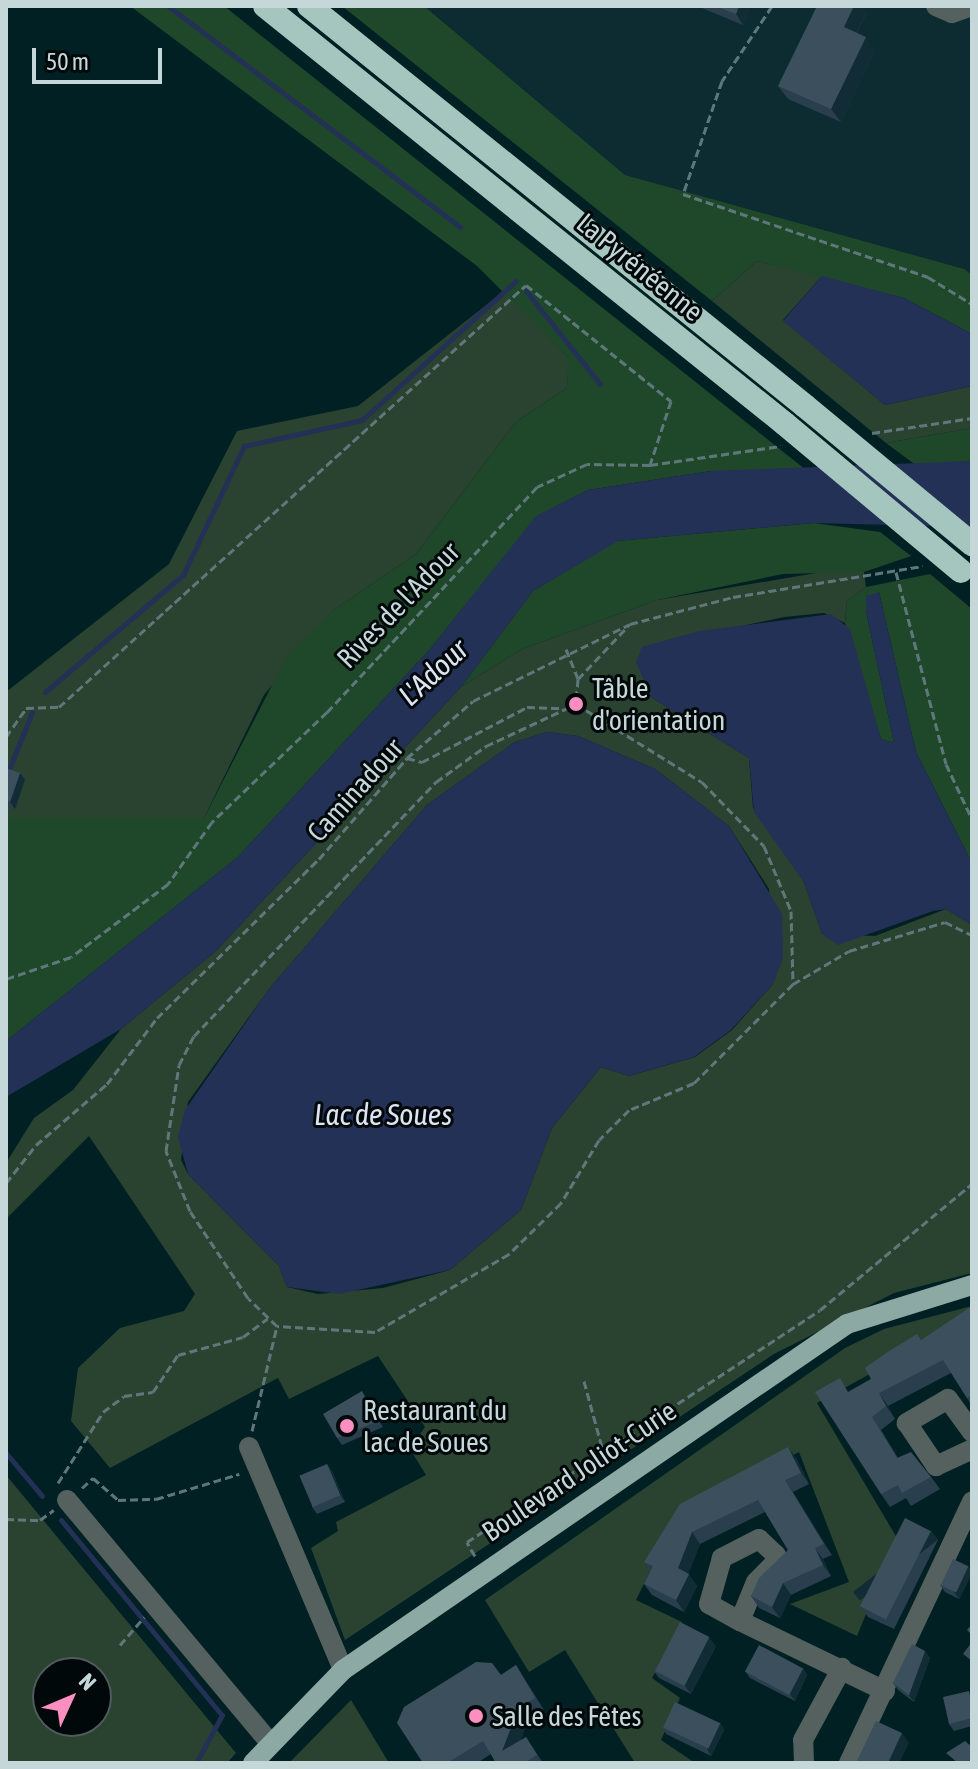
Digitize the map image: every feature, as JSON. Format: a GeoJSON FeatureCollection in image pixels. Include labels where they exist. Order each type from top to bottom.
{"type":"FeatureCollection","features":[{"type":"Feature","properties":{"kind":"highway","name":"La Pyrénéenne"},"geometry":{"type":"LineString","coordinates":[[265,6],[785,424],[966,575]]}},
{"type":"Feature","properties":{"kind":"highway","name":"La Pyrénéenne"},"geometry":{"type":"LineString","coordinates":[[309,6],[972,544]]}},
{"type":"Feature","properties":{"kind":"main road","name":"Boulevard Joliot-Curie"},"geometry":{"type":"LineString","coordinates":[[253,1763],[343,1670],[482,1570],[847,1324],[972,1285]]}},
{"type":"Feature","properties":{"kind":"street"},"geometry":{"type":"LineString","coordinates":[[936,6],[969,13]]}},
{"type":"Feature","properties":{"kind":"street"},"geometry":{"type":"LineString","coordinates":[[972,1432],[948,1399],[907,1423],[936,1466],[972,1449]]}},
{"type":"Feature","properties":{"kind":"street"},"geometry":{"type":"LineString","coordinates":[[249,1447],[253,1468],[343,1670]]}},
{"type":"Feature","properties":{"kind":"street"},"geometry":{"type":"LineString","coordinates":[[64,1502],[271,1744]]}},
{"type":"Feature","properties":{"kind":"street"},"geometry":{"type":"LineString","coordinates":[[849,1763],[972,1502]]}},
{"type":"Feature","properties":{"kind":"street"},"geometry":{"type":"LineString","coordinates":[[740,1621],[885,1691]]}},
{"type":"Feature","properties":{"kind":"street"},"geometry":{"type":"LineString","coordinates":[[804,1763],[803,1740],[842,1668]]}},
{"type":"Feature","properties":{"kind":"path"},"geometry":{"type":"LineString","coordinates":[[772,6],[722,81],[683,194],[928,277],[972,304]]}},
{"type":"Feature","properties":{"kind":"path","name":"Rives de l'Adour"},"geometry":{"type":"LineString","coordinates":[[6,737],[26,708],[59,707],[526,285],[671,401],[650,465],[587,464],[537,487],[327,712],[212,822],[168,884],[71,957],[6,979]]}},
{"type":"Feature","properties":{"kind":"path","name":"Caminadour"},"geometry":{"type":"LineString","coordinates":[[6,1183],[36,1145],[107,1084],[157,1018],[319,859],[407,758],[473,701],[566,649],[630,624],[733,597],[896,572],[931,563]]}},
{"type":"Feature","properties":{"kind":"path"},"geometry":{"type":"LineString","coordinates":[[896,572],[946,764],[972,819]]}},
{"type":"Feature","properties":{"kind":"path"},"geometry":{"type":"LineString","coordinates":[[578,679],[630,624]]}},
{"type":"Feature","properties":{"kind":"path"},"geometry":{"type":"LineString","coordinates":[[566,649],[578,679],[576,704]]}},
{"type":"Feature","properties":{"kind":"path"},"geometry":{"type":"LineString","coordinates":[[793,984],[791,911],[764,846],[702,782],[576,704],[486,746],[380,834],[194,1036],[179,1065],[166,1151],[190,1211],[277,1326],[375,1332],[509,1254],[561,1203],[599,1140],[629,1110],[694,1083],[793,984],[849,951],[945,922],[972,935]]}},
{"type":"Feature","properties":{"kind":"path"},"geometry":{"type":"LineString","coordinates":[[407,758],[422,762],[527,707],[562,708]]}},
{"type":"Feature","properties":{"kind":"path"},"geometry":{"type":"LineString","coordinates":[[482,1570],[467,1542],[820,1310],[972,1184]]}},
{"type":"Feature","properties":{"kind":"path"},"geometry":{"type":"LineString","coordinates":[[64,1502],[56,1486],[103,1412],[124,1396],[153,1392],[178,1355],[243,1337],[268,1318]]}},
{"type":"Feature","properties":{"kind":"path"},"geometry":{"type":"LineString","coordinates":[[249,1447],[277,1326]]}},
{"type":"Feature","properties":{"kind":"path"},"geometry":{"type":"LineString","coordinates":[[584,1381],[603,1451]]}},
{"type":"Feature","properties":{"kind":"path"},"geometry":{"type":"LineString","coordinates":[[6,1519],[40,1520],[93,1478],[118,1500],[156,1499],[253,1468]]}},
{"type":"Feature","properties":{"kind":"path"},"geometry":{"type":"LineString","coordinates":[[120,1645],[145,1616]]}},
{"type":"Feature","properties":{"kind":"shaded area"},"geometry":{"type":"Polygon","coordinates":[[[424,6],[972,6],[972,275],[625,175],[424,6]]]}},
{"type":"Feature","properties":{"kind":"green space"},"geometry":{"type":"Polygon","coordinates":[[[130,6],[224,6],[806,470],[711,471],[588,490],[537,516],[430,649],[238,857],[6,1041],[6,818],[204,818],[288,654],[334,610],[416,554],[516,422],[567,388],[568,357],[477,266],[130,6]]]}},
{"type":"Feature","properties":{"kind":"green space"},"geometry":{"type":"Polygon","coordinates":[[[342,6],[424,6],[625,175],[964,269],[972,275],[972,334],[904,298],[757,261],[712,301],[342,6]]]}},
{"type":"Feature","properties":{"kind":"green space"},"geometry":{"type":"Polygon","coordinates":[[[757,261],[822,276],[783,320],[885,405],[972,386],[972,428],[886,443],[712,301],[757,261]]]}},
{"type":"Feature","properties":{"kind":"green space"},"geometry":{"type":"Polygon","coordinates":[[[504,291],[569,358],[567,388],[516,422],[416,554],[334,610],[264,695],[204,818],[6,818],[6,692],[169,564],[237,431],[358,406],[504,291]]]}},
{"type":"Feature","properties":{"kind":"green space"},"geometry":{"type":"Polygon","coordinates":[[[972,428],[972,461],[917,466],[886,443],[972,428]]]}},
{"type":"Feature","properties":{"kind":"green space"},"geometry":{"type":"Polygon","coordinates":[[[814,523],[880,532],[911,556],[864,572],[783,574],[657,600],[522,649],[461,687],[533,591],[617,541],[814,523]]]}},
{"type":"Feature","properties":{"kind":"green space"},"geometry":{"type":"Polygon","coordinates":[[[840,569],[864,572],[866,587],[847,601],[845,623],[824,613],[784,617],[642,647],[651,697],[749,758],[753,808],[804,882],[822,934],[875,936],[946,909],[972,925],[972,1273],[894,1293],[774,1354],[345,1640],[311,1548],[338,1531],[336,1522],[426,1475],[410,1449],[425,1427],[378,1356],[289,1399],[278,1378],[110,1468],[71,1421],[78,1368],[120,1328],[184,1311],[195,1294],[89,1136],[6,1219],[6,1163],[34,1118],[73,1090],[121,1029],[216,951],[461,687],[522,649],[657,600],[840,569]],[[547,732],[515,742],[427,805],[269,989],[188,1102],[181,1160],[188,1174],[279,1266],[287,1287],[318,1294],[383,1288],[450,1270],[521,1210],[552,1128],[601,1067],[629,1076],[695,1057],[732,1030],[773,984],[769,889],[729,826],[655,769],[578,736],[547,732]]]}},
{"type":"Feature","properties":{"kind":"green space"},"geometry":{"type":"Polygon","coordinates":[[[930,574],[972,609],[972,863],[916,752],[879,592],[866,611],[894,743],[881,739],[845,623],[847,601],[866,587],[930,574]]]}},
{"type":"Feature","properties":{"kind":"green space"},"geometry":{"type":"Polygon","coordinates":[[[972,1306],[972,1318],[817,1403],[897,1538],[857,1636],[790,1604],[849,1582],[799,1452],[679,1513],[636,1600],[682,1622],[652,1678],[680,1698],[661,1740],[695,1763],[635,1763],[565,1650],[529,1672],[485,1600],[845,1348],[884,1329],[972,1306]]]}},
{"type":"Feature","properties":{"kind":"green space"},"geometry":{"type":"Polygon","coordinates":[[[6,1475],[236,1753],[227,1763],[6,1763],[6,1475]]]}},
{"type":"Feature","properties":{"kind":"green space"},"geometry":{"type":"Polygon","coordinates":[[[351,1700],[389,1763],[289,1763],[351,1700]]]}},
{"type":"Feature","properties":{"kind":"water"},"geometry":{"type":"Polygon","coordinates":[[[822,276],[904,298],[972,334],[972,386],[885,405],[783,321],[822,276]]]}},
{"type":"Feature","properties":{"kind":"water","name":"L'Adour"},"geometry":{"type":"Polygon","coordinates":[[[972,461],[972,527],[814,523],[618,541],[533,591],[461,687],[216,951],[121,1029],[6,1097],[6,1041],[238,857],[430,649],[536,516],[588,490],[711,471],[972,461]]]}},
{"type":"Feature","properties":{"kind":"water"},"geometry":{"type":"Polygon","coordinates":[[[879,592],[916,752],[972,863],[972,925],[946,909],[838,945],[822,934],[804,882],[754,812],[749,758],[651,697],[636,662],[642,647],[699,631],[831,614],[850,629],[881,739],[894,743],[866,611],[866,596],[879,592]]]}},
{"type":"Feature","properties":{"kind":"water","name":"Lac de Soues"},"geometry":{"type":"Polygon","coordinates":[[[547,732],[578,736],[655,769],[729,826],[782,914],[783,958],[773,984],[731,1030],[694,1057],[629,1076],[601,1067],[552,1128],[521,1210],[450,1270],[339,1294],[287,1287],[279,1266],[188,1174],[178,1137],[185,1110],[269,989],[427,805],[515,742],[547,732]]]}},
{"type":"Feature","properties":{"kind":"building"},"geometry":{"type":"Polygon","coordinates":[[[715,6],[739,6],[736,14],[715,6]]]}},
{"type":"Feature","properties":{"kind":"building"},"geometry":{"type":"Polygon","coordinates":[[[817,6],[854,6],[844,27],[866,37],[831,109],[778,86],[817,6]]]}},
{"type":"Feature","properties":{"kind":"building"},"geometry":{"type":"Polygon","coordinates":[[[6,768],[20,773],[10,802],[6,800],[6,768]]]}},
{"type":"Feature","properties":{"kind":"building"},"geometry":{"type":"Polygon","coordinates":[[[972,1306],[972,1395],[967,1398],[943,1360],[879,1393],[886,1406],[872,1417],[897,1458],[911,1452],[931,1477],[902,1493],[898,1485],[881,1494],[815,1392],[840,1378],[848,1392],[871,1379],[865,1368],[886,1353],[917,1334],[921,1340],[972,1306]]]}},
{"type":"Feature","properties":{"kind":"building"},"geometry":{"type":"Polygon","coordinates":[[[362,1391],[378,1421],[337,1438],[323,1414],[362,1391]]]}},
{"type":"Feature","properties":{"kind":"building"},"geometry":{"type":"Polygon","coordinates":[[[788,1447],[801,1473],[785,1480],[824,1544],[815,1548],[823,1565],[783,1583],[772,1607],[751,1596],[759,1578],[788,1550],[758,1500],[692,1532],[678,1568],[689,1574],[676,1600],[644,1584],[653,1566],[644,1562],[680,1504],[788,1447]]]}},
{"type":"Feature","properties":{"kind":"building"},"geometry":{"type":"Polygon","coordinates":[[[327,1464],[340,1495],[313,1507],[299,1476],[327,1464]]]}},
{"type":"Feature","properties":{"kind":"building"},"geometry":{"type":"Polygon","coordinates":[[[905,1518],[931,1531],[886,1619],[860,1606],[905,1518]]]}},
{"type":"Feature","properties":{"kind":"building"},"geometry":{"type":"Polygon","coordinates":[[[953,1559],[968,1566],[956,1592],[941,1585],[953,1559]]]}},
{"type":"Feature","properties":{"kind":"building"},"geometry":{"type":"Polygon","coordinates":[[[680,1622],[709,1637],[684,1686],[655,1671],[680,1622]]]}},
{"type":"Feature","properties":{"kind":"building"},"geometry":{"type":"Polygon","coordinates":[[[972,1642],[972,1661],[963,1654],[972,1642]]]}},
{"type":"Feature","properties":{"kind":"building"},"geometry":{"type":"Polygon","coordinates":[[[912,1644],[925,1651],[909,1695],[893,1683],[912,1644]]]}},
{"type":"Feature","properties":{"kind":"building"},"geometry":{"type":"Polygon","coordinates":[[[759,1645],[803,1668],[789,1695],[745,1671],[759,1645]]]}},
{"type":"Feature","properties":{"kind":"building","name":"Salle des Fêtes"},"geometry":{"type":"Polygon","coordinates":[[[476,1662],[492,1663],[501,1675],[516,1665],[535,1698],[519,1707],[502,1751],[526,1737],[537,1755],[524,1763],[496,1763],[483,1741],[447,1763],[423,1763],[397,1723],[404,1707],[476,1662]]]}},
{"type":"Feature","properties":{"kind":"building"},"geometry":{"type":"Polygon","coordinates":[[[969,1691],[972,1718],[949,1724],[943,1697],[969,1691]]]}},
{"type":"Feature","properties":{"kind":"building"},"geometry":{"type":"Polygon","coordinates":[[[675,1702],[720,1723],[708,1749],[663,1727],[675,1702]]]}},
{"type":"Feature","properties":{"kind":"building"},"geometry":{"type":"Polygon","coordinates":[[[876,1721],[902,1733],[888,1763],[856,1763],[876,1721]]]}},
{"type":"Feature","properties":{"kind":"building"},"geometry":{"type":"Polygon","coordinates":[[[965,1741],[972,1747],[972,1763],[958,1763],[946,1753],[965,1741]]]}},
{"type":"Feature","properties":{"kind":"waterway"},"geometry":{"type":"LineString","coordinates":[[168,6],[460,227]]}},
{"type":"Feature","properties":{"kind":"waterway"},"geometry":{"type":"LineString","coordinates":[[45,692],[183,575],[244,446],[362,420],[516,281]]}},
{"type":"Feature","properties":{"kind":"waterway"},"geometry":{"type":"LineString","coordinates":[[526,291],[600,384]]}},
{"type":"Feature","properties":{"kind":"waterway"},"geometry":{"type":"LineString","coordinates":[[6,777],[32,712]]}},
{"type":"Feature","properties":{"kind":"waterway"},"geometry":{"type":"LineString","coordinates":[[6,1453],[42,1496]]}},
{"type":"Feature","properties":{"kind":"waterway"},"geometry":{"type":"LineString","coordinates":[[61,1520],[222,1715],[196,1763]]}},
{"type":"Feature","properties":{"kind":"place","name":"Tâble d'orientation"},"geometry":{"type":"Point","coordinates":[576,704]}},
{"type":"Feature","properties":{"kind":"place","name":"Restaurant du lac de Soues"},"geometry":{"type":"Point","coordinates":[347,1426]}},
{"type":"Feature","properties":{"kind":"place","name":"Salle des Fêtes"},"geometry":{"type":"Point","coordinates":[476,1716]}}]}
